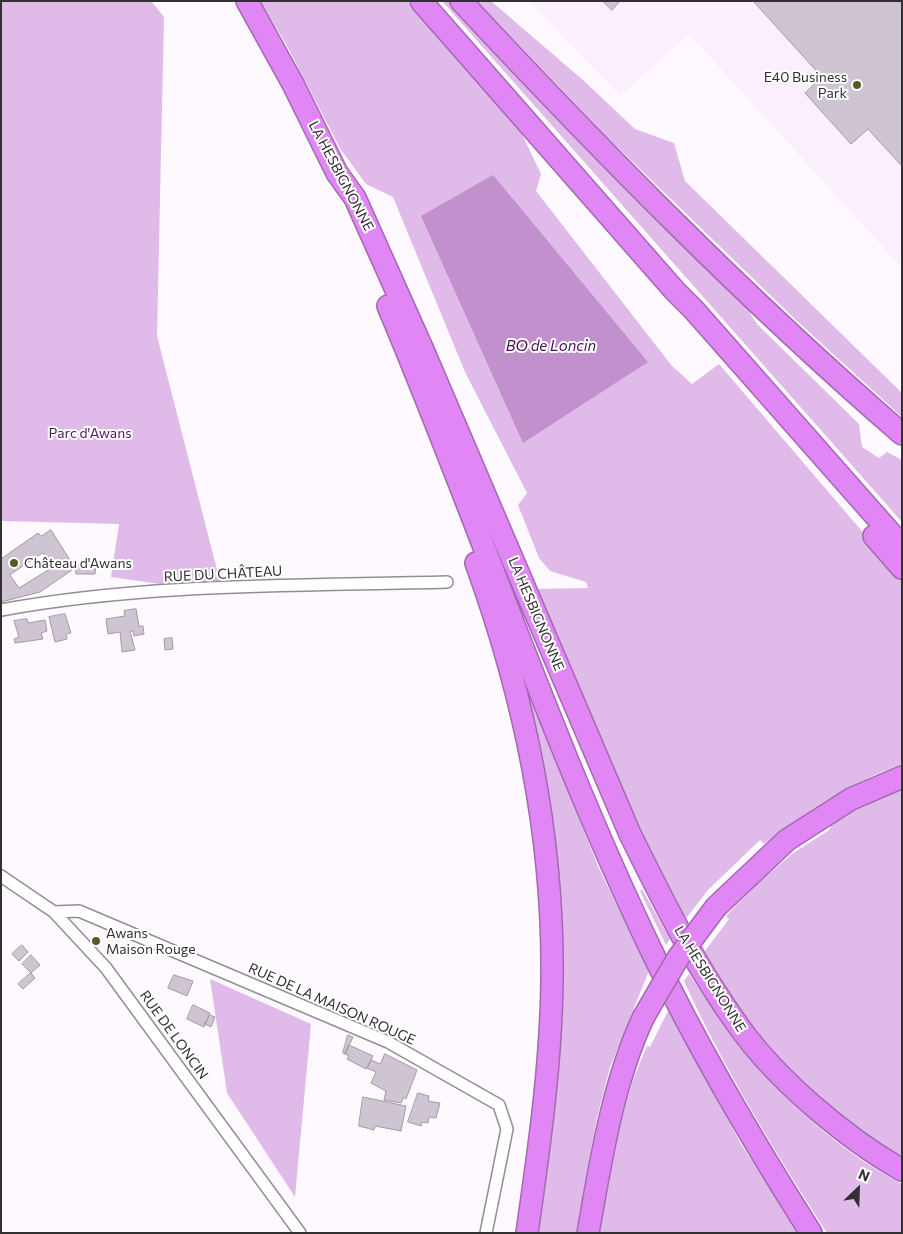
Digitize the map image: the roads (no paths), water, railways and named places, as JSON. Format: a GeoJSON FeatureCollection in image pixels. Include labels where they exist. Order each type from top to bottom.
{"type":"FeatureCollection","features":[{"type":"Feature","properties":{"kind":"highway","name":"LA HESBIGNONNE"},"geometry":{"type":"LineString","coordinates":[[247,1],[293,84],[337,173],[355,198],[423,350],[630,834],[666,908],[698,965],[741,1030],[787,1081],[833,1122],[884,1160],[902,1170]]}},
{"type":"Feature","properties":{"kind":"highway"},"geometry":{"type":"LineString","coordinates":[[421,1],[902,546]]}},
{"type":"Feature","properties":{"kind":"highway"},"geometry":{"type":"LineString","coordinates":[[461,1],[532,77],[747,292],[902,434]]}},
{"type":"Feature","properties":{"kind":"highway"},"geometry":{"type":"LineString","coordinates":[[337,173],[345,205],[450,460],[571,767],[654,957],[711,1068],[765,1160],[811,1233]]}},
{"type":"Feature","properties":{"kind":"highway"},"geometry":{"type":"LineString","coordinates":[[675,291],[685,314],[902,568]]}},
{"type":"Feature","properties":{"kind":"highway"},"geometry":{"type":"LineString","coordinates":[[450,460],[448,483],[490,603],[522,708],[542,815],[548,873],[552,980],[548,1055],[542,1126],[527,1233]]}},
{"type":"Feature","properties":{"kind":"highway"},"geometry":{"type":"LineString","coordinates":[[588,1233],[609,1120],[630,1046],[643,1018],[678,958],[716,907],[787,840],[851,800],[902,777]]}},
{"type":"Feature","properties":{"kind":"street","name":"RUE DU CHÂTEAU"},"geometry":{"type":"LineString","coordinates":[[1,610],[212,586],[447,582]]}},
{"type":"Feature","properties":{"kind":"street","name":"RUE DE LONCIN"},"geometry":{"type":"LineString","coordinates":[[1,876],[54,912],[106,968],[300,1233]]}},
{"type":"Feature","properties":{"kind":"street","name":"RUE DE LA MAISON ROUGE"},"geometry":{"type":"LineString","coordinates":[[54,912],[79,912],[388,1042],[499,1105],[507,1129],[486,1233]]}},
{"type":"Feature","properties":{"kind":"water","name":"BO de Loncin"},"geometry":{"type":"Polygon","coordinates":[[[493,175],[648,362],[523,443],[421,216],[493,175]]]}},
{"type":"Feature","properties":{"kind":"place","name":"E40 Business Park"},"geometry":{"type":"Point","coordinates":[857,85]}},
{"type":"Feature","properties":{"kind":"place","name":"Château d'Awans"},"geometry":{"type":"Point","coordinates":[14,563]}},
{"type":"Feature","properties":{"kind":"place","name":"Awans Maison Rouge"},"geometry":{"type":"Point","coordinates":[96,941]}},
{"type":"Feature","properties":{"kind":"park label","name":"Parc d'Awans"},"geometry":{"type":"Point","coordinates":[90,433]}}]}
